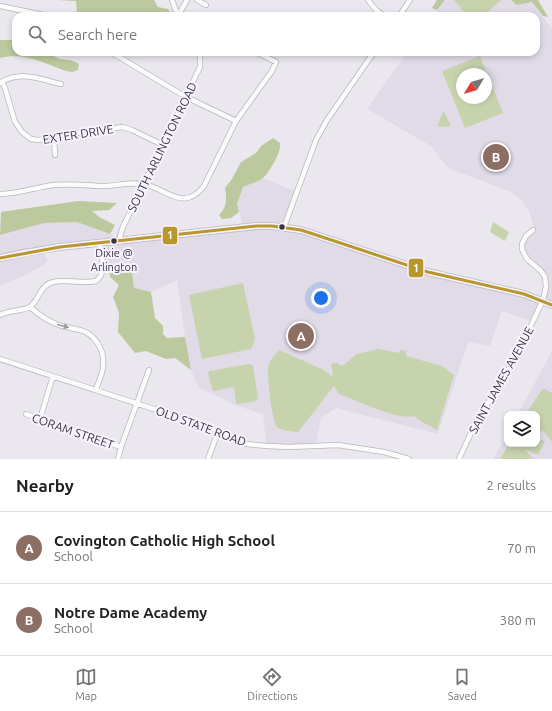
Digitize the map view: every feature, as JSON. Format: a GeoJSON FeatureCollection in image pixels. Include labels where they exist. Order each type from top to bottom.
{"type":"FeatureCollection","features":[{"type":"Feature","properties":{"kind":"main road"},"geometry":{"type":"LineString","coordinates":[[0,258],[42,249],[99,242],[257,226],[284,227],[301,230],[399,264],[524,294],[543,300],[552,305]]}},
{"type":"Feature","properties":{"kind":"street"},"geometry":{"type":"LineString","coordinates":[[172,0],[176,12]]}},
{"type":"Feature","properties":{"kind":"street"},"geometry":{"type":"LineString","coordinates":[[180,12],[187,0]]}},
{"type":"Feature","properties":{"kind":"street"},"geometry":{"type":"LineString","coordinates":[[197,0],[206,5]]}},
{"type":"Feature","properties":{"kind":"street"},"geometry":{"type":"LineString","coordinates":[[368,0],[379,12]]}},
{"type":"Feature","properties":{"kind":"street"},"geometry":{"type":"LineString","coordinates":[[402,12],[410,0]]}},
{"type":"Feature","properties":{"kind":"street"},"geometry":{"type":"LineString","coordinates":[[0,6],[29,12]]}},
{"type":"Feature","properties":{"kind":"street"},"geometry":{"type":"LineString","coordinates":[[118,56],[186,97],[236,121]]}},
{"type":"Feature","properties":{"kind":"street","name":"SOUTH ARLINGTON ROAD"},"geometry":{"type":"LineString","coordinates":[[121,240],[120,236],[123,227],[200,67],[200,56]]}},
{"type":"Feature","properties":{"kind":"street"},"geometry":{"type":"LineString","coordinates":[[0,194],[54,185],[72,184],[93,186],[144,184],[179,198],[188,198],[197,193],[204,186],[236,121],[272,71],[276,62],[264,56]]}},
{"type":"Feature","properties":{"kind":"street"},"geometry":{"type":"LineString","coordinates":[[284,227],[320,133],[334,109],[371,56]]}},
{"type":"Feature","properties":{"kind":"street"},"geometry":{"type":"LineString","coordinates":[[1,83],[10,77],[22,76],[61,84]]}},
{"type":"Feature","properties":{"kind":"street","name":"EXTER DRIVE"},"geometry":{"type":"LineString","coordinates":[[1,83],[5,88],[15,122],[22,132],[31,139],[49,139],[122,127],[132,130],[163,145]]}},
{"type":"Feature","properties":{"kind":"street"},"geometry":{"type":"LineString","coordinates":[[54,137],[55,155]]}},
{"type":"Feature","properties":{"kind":"street","name":"SAINT JAMES AVENUE"},"geometry":{"type":"LineString","coordinates":[[459,459],[474,426],[520,351],[543,300],[546,288],[546,278],[541,270],[527,259],[522,249],[522,244],[526,236],[533,230]]}},
{"type":"Feature","properties":{"kind":"street"},"geometry":{"type":"LineString","coordinates":[[0,315],[7,312],[26,309],[44,287],[52,282],[94,281],[101,277],[103,271],[99,242]]}},
{"type":"Feature","properties":{"kind":"street"},"geometry":{"type":"LineString","coordinates":[[30,306],[49,321],[81,330],[95,340],[101,349],[104,358],[103,367],[96,390]]}},
{"type":"Feature","properties":{"kind":"street","name":"OLD STATE ROAD"},"geometry":{"type":"LineString","coordinates":[[0,359],[206,426],[241,442],[255,445],[288,447],[338,445],[384,452],[409,459]]}},
{"type":"Feature","properties":{"kind":"street"},"geometry":{"type":"LineString","coordinates":[[118,459],[149,370]]}},
{"type":"Feature","properties":{"kind":"street"},"geometry":{"type":"LineString","coordinates":[[40,418],[53,376]]}},
{"type":"Feature","properties":{"kind":"street","name":"CORAM STREET"},"geometry":{"type":"LineString","coordinates":[[26,414],[121,447]]}},
{"type":"Feature","properties":{"kind":"street"},"geometry":{"type":"LineString","coordinates":[[208,459],[218,432]]}},
{"type":"Feature","properties":{"kind":"shaded area"},"geometry":{"type":"Polygon","coordinates":[[[445,0],[511,0],[517,5],[532,2],[539,12],[436,12],[445,0]]]}},
{"type":"Feature","properties":{"kind":"shaded area"},"geometry":{"type":"Polygon","coordinates":[[[540,13],[552,29],[552,305],[543,301],[534,322],[502,311],[490,346],[468,342],[438,434],[336,408],[321,418],[316,444],[266,444],[263,414],[237,406],[198,387],[191,370],[177,280],[151,292],[134,288],[131,265],[103,271],[99,243],[42,250],[48,262],[26,275],[0,286],[0,235],[44,223],[77,222],[110,234],[121,240],[243,227],[237,204],[243,187],[263,178],[297,192],[284,227],[399,264],[543,300],[545,277],[531,263],[522,244],[534,228],[529,211],[522,200],[511,192],[448,168],[431,146],[367,109],[404,56],[540,56],[540,13]]]}},
{"type":"Feature","properties":{"kind":"shaded area"},"geometry":{"type":"Polygon","coordinates":[[[552,351],[552,459],[493,459],[504,440],[504,447],[540,447],[540,411],[520,411],[552,351]]]}},
{"type":"Feature","properties":{"kind":"green space"},"geometry":{"type":"Polygon","coordinates":[[[57,0],[154,0],[158,7],[168,9],[170,12],[77,12],[76,1],[57,0]]]}},
{"type":"Feature","properties":{"kind":"green space"},"geometry":{"type":"Polygon","coordinates":[[[437,0],[445,0],[437,10],[432,8],[437,0]]]}},
{"type":"Feature","properties":{"kind":"green space"},"geometry":{"type":"Polygon","coordinates":[[[454,0],[501,0],[488,12],[464,12],[454,0]]]}},
{"type":"Feature","properties":{"kind":"green space"},"geometry":{"type":"Polygon","coordinates":[[[511,0],[538,0],[548,17],[543,16],[532,2],[517,5],[511,0]]]}},
{"type":"Feature","properties":{"kind":"green space"},"geometry":{"type":"Polygon","coordinates":[[[0,40],[12,40],[12,56],[18,56],[0,58],[0,40]]]}},
{"type":"Feature","properties":{"kind":"green space"},"geometry":{"type":"Polygon","coordinates":[[[18,56],[53,56],[71,60],[79,64],[78,70],[72,72],[66,71],[26,57],[18,56]]]}},
{"type":"Feature","properties":{"kind":"green space"},"geometry":{"type":"Polygon","coordinates":[[[480,56],[485,68],[456,68],[456,104],[492,104],[492,86],[503,113],[465,128],[442,71],[480,56]]]}},
{"type":"Feature","properties":{"kind":"green space"},"geometry":{"type":"Polygon","coordinates":[[[444,112],[451,126],[437,126],[444,112]]]}},
{"type":"Feature","properties":{"kind":"green space"},"geometry":{"type":"Polygon","coordinates":[[[273,138],[280,143],[280,147],[272,166],[262,179],[243,187],[237,204],[239,212],[231,218],[222,219],[219,215],[224,209],[226,202],[225,188],[232,179],[241,162],[256,153],[261,146],[273,138]]]}},
{"type":"Feature","properties":{"kind":"green space"},"geometry":{"type":"Polygon","coordinates":[[[78,201],[117,203],[109,210],[92,211],[99,217],[115,225],[110,234],[77,222],[44,223],[0,235],[1,212],[78,201]]]}},
{"type":"Feature","properties":{"kind":"green space"},"geometry":{"type":"Polygon","coordinates":[[[493,222],[509,232],[505,241],[490,232],[493,222]]]}},
{"type":"Feature","properties":{"kind":"green space"},"geometry":{"type":"Polygon","coordinates":[[[131,265],[134,288],[151,292],[155,318],[163,326],[163,334],[167,338],[185,337],[191,370],[175,358],[166,359],[146,351],[135,353],[118,332],[119,313],[113,297],[119,285],[110,277],[109,269],[131,265]]]}},
{"type":"Feature","properties":{"kind":"green space"},"geometry":{"type":"Polygon","coordinates":[[[243,283],[255,339],[251,349],[202,359],[189,295],[243,283]]]}},
{"type":"Feature","properties":{"kind":"green space"},"geometry":{"type":"Polygon","coordinates":[[[378,349],[399,353],[400,350],[406,351],[406,356],[442,366],[454,375],[437,430],[417,419],[415,416],[398,416],[339,394],[334,386],[298,432],[284,430],[277,427],[273,417],[270,399],[268,368],[271,360],[279,350],[322,369],[333,377],[331,364],[337,363],[342,366],[357,354],[378,349]]]}},
{"type":"Feature","properties":{"kind":"green space"},"geometry":{"type":"Polygon","coordinates":[[[250,364],[253,366],[258,399],[256,401],[236,403],[234,387],[214,391],[212,389],[209,371],[250,364]]]}},
{"type":"Feature","properties":{"kind":"green space"},"geometry":{"type":"Polygon","coordinates":[[[543,388],[552,393],[552,442],[544,432],[540,430],[540,411],[528,411],[543,388]]]}},
{"type":"Feature","properties":{"kind":"green space"},"geometry":{"type":"Polygon","coordinates":[[[540,439],[545,441],[538,455],[525,449],[533,459],[500,459],[507,447],[540,447],[540,439]]]}},
{"type":"Feature","properties":{"kind":"transit line","name":"1"},"geometry":{"type":"LineString","coordinates":[[0,258],[60,247],[257,226],[272,226],[301,230],[428,272],[524,294],[552,305]]}},
{"type":"Feature","properties":{"kind":"place","name":"Notre Dame Academy"},"geometry":{"type":"Point","coordinates":[496,157]}},
{"type":"Feature","properties":{"kind":"place","name":"Dixie @ Arlington"},"geometry":{"type":"Point","coordinates":[114,241]}},
{"type":"Feature","properties":{"kind":"place","name":"Covington Catholic High School"},"geometry":{"type":"Point","coordinates":[301,336]}}]}
